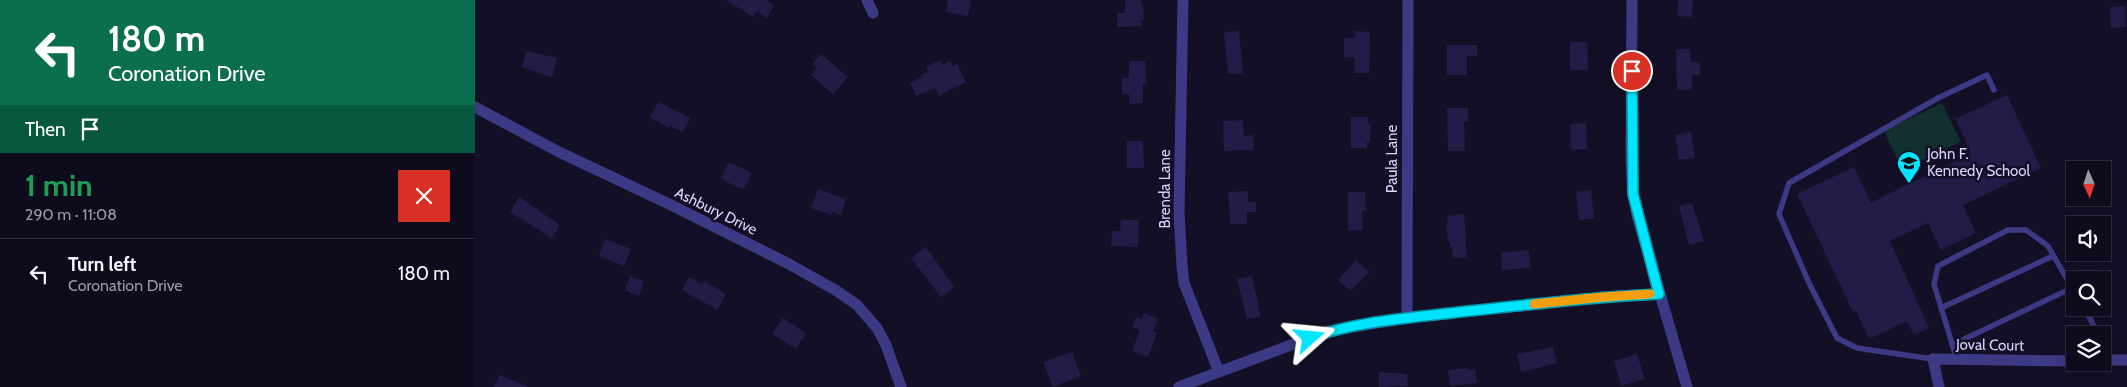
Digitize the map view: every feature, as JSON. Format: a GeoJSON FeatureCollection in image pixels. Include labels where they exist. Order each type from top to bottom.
{"type":"FeatureCollection","features":[{"type":"Feature","properties":{"kind":"street"},"geometry":{"type":"LineString","coordinates":[[867,0],[873,13]]}},
{"type":"Feature","properties":{"kind":"street","name":"Brenda Lane"},"geometry":{"type":"LineString","coordinates":[[1183,0],[1179,213],[1182,266],[1184,283],[1219,372]]}},
{"type":"Feature","properties":{"kind":"street","name":"Paula Lane"},"geometry":{"type":"LineString","coordinates":[[1407,318],[1408,0]]}},
{"type":"Feature","properties":{"kind":"street"},"geometry":{"type":"LineString","coordinates":[[1632,0],[1631,160],[1633,194],[1659,294],[1687,387]]}},
{"type":"Feature","properties":{"kind":"street","name":"Ashbury Drive"},"geometry":{"type":"LineString","coordinates":[[475,106],[559,152],[669,204],[837,290],[857,305],[877,328],[886,346],[901,387]]}},
{"type":"Feature","properties":{"kind":"street"},"geometry":{"type":"LineString","coordinates":[[1179,387],[1329,331],[1407,318],[1603,297],[1659,294]]}},
{"type":"Feature","properties":{"kind":"street"},"geometry":{"type":"LineString","coordinates":[[1933,359],[1939,387]]}},
{"type":"Feature","properties":{"kind":"street","name":"Joval Court"},"geometry":{"type":"LineString","coordinates":[[1933,359],[2066,361]]}},
{"type":"Feature","properties":{"kind":"street"},"geometry":{"type":"LineString","coordinates":[[2111,360],[2127,360]]}},
{"type":"Feature","properties":{"kind":"lane"},"geometry":{"type":"LineString","coordinates":[[1933,359],[1857,348],[1837,338],[1809,283],[1779,214],[1789,183],[1938,98],[1987,75],[1994,90]]}},
{"type":"Feature","properties":{"kind":"lane"},"geometry":{"type":"LineString","coordinates":[[1957,360],[1934,284],[1938,266],[2007,230],[2025,230],[2048,246],[2066,279]]}},
{"type":"Feature","properties":{"kind":"lane"},"geometry":{"type":"LineString","coordinates":[[1941,308],[2053,256]]}},
{"type":"Feature","properties":{"kind":"lane"},"geometry":{"type":"LineString","coordinates":[[1953,345],[2066,294]]}},
{"type":"Feature","properties":{"kind":"green space"},"geometry":{"type":"Polygon","coordinates":[[[1942,103],[1961,142],[1902,169],[1884,131],[1942,103]]]}},
{"type":"Feature","properties":{"kind":"building"},"geometry":{"type":"Polygon","coordinates":[[[726,0],[766,0],[774,5],[767,18],[757,11],[753,17],[726,0]]]}},
{"type":"Feature","properties":{"kind":"building"},"geometry":{"type":"Polygon","coordinates":[[[948,0],[971,0],[968,16],[946,12],[948,0]]]}},
{"type":"Feature","properties":{"kind":"building"},"geometry":{"type":"Polygon","coordinates":[[[1125,0],[1141,0],[1141,3],[1143,3],[1144,20],[1141,20],[1142,26],[1117,27],[1117,13],[1125,13],[1125,0]]]}},
{"type":"Feature","properties":{"kind":"building"},"geometry":{"type":"Polygon","coordinates":[[[1678,0],[1693,0],[1692,17],[1677,16],[1678,0]]]}},
{"type":"Feature","properties":{"kind":"building"},"geometry":{"type":"Polygon","coordinates":[[[2125,6],[2126,27],[2111,28],[2110,7],[2125,6]]]}},
{"type":"Feature","properties":{"kind":"building"},"geometry":{"type":"Polygon","coordinates":[[[1239,31],[1243,73],[1228,74],[1224,32],[1239,31]]]}},
{"type":"Feature","properties":{"kind":"building"},"geometry":{"type":"Polygon","coordinates":[[[1355,31],[1370,32],[1369,73],[1354,73],[1355,58],[1344,57],[1344,38],[1355,38],[1355,31]]]}},
{"type":"Feature","properties":{"kind":"building"},"geometry":{"type":"Polygon","coordinates":[[[1570,42],[1587,42],[1588,70],[1570,70],[1570,42]]]}},
{"type":"Feature","properties":{"kind":"building"},"geometry":{"type":"Polygon","coordinates":[[[1447,45],[1477,45],[1477,56],[1467,56],[1467,75],[1447,75],[1447,45]]]}},
{"type":"Feature","properties":{"kind":"building"},"geometry":{"type":"Polygon","coordinates":[[[1676,49],[1690,49],[1691,62],[1700,62],[1700,75],[1692,75],[1692,90],[1677,90],[1676,49]]]}},
{"type":"Feature","properties":{"kind":"building"},"geometry":{"type":"Polygon","coordinates":[[[526,51],[557,58],[552,78],[522,67],[526,51]]]}},
{"type":"Feature","properties":{"kind":"building"},"geometry":{"type":"Polygon","coordinates":[[[821,54],[848,77],[833,94],[811,75],[817,68],[812,64],[821,54]]]}},
{"type":"Feature","properties":{"kind":"building"},"geometry":{"type":"Polygon","coordinates":[[[940,60],[942,65],[950,61],[953,66],[957,64],[966,82],[939,96],[935,88],[916,96],[910,83],[928,71],[926,67],[940,60]]]}},
{"type":"Feature","properties":{"kind":"building"},"geometry":{"type":"Polygon","coordinates":[[[1129,61],[1145,61],[1146,84],[1143,84],[1143,103],[1129,104],[1129,94],[1122,94],[1122,78],[1129,78],[1129,61]]]}},
{"type":"Feature","properties":{"kind":"building"},"geometry":{"type":"Polygon","coordinates":[[[2007,95],[2041,168],[1963,205],[1976,233],[1941,250],[1928,223],[1890,241],[1929,328],[1914,335],[1907,321],[1869,339],[1856,311],[1853,312],[1797,194],[1854,167],[1871,203],[1971,153],[1955,119],[2007,95]]]}},
{"type":"Feature","properties":{"kind":"building"},"geometry":{"type":"Polygon","coordinates":[[[658,102],[690,118],[683,132],[670,126],[669,128],[650,118],[658,102]]]}},
{"type":"Feature","properties":{"kind":"building"},"geometry":{"type":"Polygon","coordinates":[[[1447,108],[1468,108],[1468,121],[1464,121],[1465,151],[1448,151],[1447,108]]]}},
{"type":"Feature","properties":{"kind":"building"},"geometry":{"type":"Polygon","coordinates":[[[1351,117],[1368,117],[1368,124],[1371,124],[1370,142],[1367,142],[1367,148],[1351,148],[1351,117]]]}},
{"type":"Feature","properties":{"kind":"building"},"geometry":{"type":"Polygon","coordinates":[[[1243,120],[1244,136],[1253,135],[1254,150],[1224,151],[1223,121],[1243,120]]]}},
{"type":"Feature","properties":{"kind":"building"},"geometry":{"type":"Polygon","coordinates":[[[1586,123],[1587,149],[1571,150],[1570,124],[1586,123]]]}},
{"type":"Feature","properties":{"kind":"building"},"geometry":{"type":"Polygon","coordinates":[[[1691,132],[1695,158],[1679,160],[1675,135],[1691,132]]]}},
{"type":"Feature","properties":{"kind":"building"},"geometry":{"type":"Polygon","coordinates":[[[1127,141],[1143,141],[1144,168],[1127,168],[1127,141]]]}},
{"type":"Feature","properties":{"kind":"building"},"geometry":{"type":"Polygon","coordinates":[[[729,162],[752,173],[744,189],[737,186],[737,188],[721,178],[729,162]]]}},
{"type":"Feature","properties":{"kind":"building"},"geometry":{"type":"Polygon","coordinates":[[[818,189],[846,199],[841,215],[832,212],[832,215],[811,208],[818,189]]]}},
{"type":"Feature","properties":{"kind":"building"},"geometry":{"type":"Polygon","coordinates":[[[1591,190],[1594,218],[1579,220],[1576,192],[1591,190]]]}},
{"type":"Feature","properties":{"kind":"building"},"geometry":{"type":"Polygon","coordinates":[[[1248,191],[1248,202],[1256,202],[1256,212],[1247,212],[1247,224],[1230,224],[1228,192],[1248,191]]]}},
{"type":"Feature","properties":{"kind":"building"},"geometry":{"type":"Polygon","coordinates":[[[1348,192],[1365,192],[1366,211],[1362,211],[1363,230],[1348,231],[1348,192]]]}},
{"type":"Feature","properties":{"kind":"building"},"geometry":{"type":"Polygon","coordinates":[[[519,197],[560,225],[552,238],[510,212],[519,197]]]}},
{"type":"Feature","properties":{"kind":"building"},"geometry":{"type":"Polygon","coordinates":[[[1692,203],[1704,241],[1689,245],[1679,206],[1692,203]]]}},
{"type":"Feature","properties":{"kind":"building"},"geometry":{"type":"Polygon","coordinates":[[[1464,214],[1467,257],[1453,258],[1452,247],[1450,248],[1450,242],[1448,242],[1447,216],[1464,214]]]}},
{"type":"Feature","properties":{"kind":"building"},"geometry":{"type":"Polygon","coordinates":[[[1121,220],[1139,220],[1138,247],[1111,246],[1112,231],[1120,231],[1121,220]]]}},
{"type":"Feature","properties":{"kind":"building"},"geometry":{"type":"Polygon","coordinates":[[[605,239],[631,249],[624,266],[599,256],[605,239]]]}},
{"type":"Feature","properties":{"kind":"building"},"geometry":{"type":"Polygon","coordinates":[[[926,247],[954,287],[941,297],[911,258],[926,247]]]}},
{"type":"Feature","properties":{"kind":"building"},"geometry":{"type":"Polygon","coordinates":[[[1529,250],[1530,268],[1502,270],[1501,253],[1529,250]]]}},
{"type":"Feature","properties":{"kind":"building"},"geometry":{"type":"Polygon","coordinates":[[[1356,260],[1369,272],[1350,291],[1338,280],[1356,260]]]}},
{"type":"Feature","properties":{"kind":"building"},"geometry":{"type":"Polygon","coordinates":[[[630,276],[644,281],[639,296],[625,290],[630,276]]]}},
{"type":"Feature","properties":{"kind":"building"},"geometry":{"type":"Polygon","coordinates":[[[1252,276],[1261,317],[1247,319],[1237,279],[1252,276]]]}},
{"type":"Feature","properties":{"kind":"building"},"geometry":{"type":"Polygon","coordinates":[[[689,277],[702,284],[704,281],[726,294],[717,310],[682,290],[689,277]]]}},
{"type":"Feature","properties":{"kind":"building"},"geometry":{"type":"Polygon","coordinates":[[[1144,313],[1158,319],[1153,331],[1157,333],[1148,357],[1132,351],[1140,330],[1132,327],[1136,317],[1142,319],[1144,313]]]}},
{"type":"Feature","properties":{"kind":"building"},"geometry":{"type":"Polygon","coordinates":[[[783,318],[806,333],[796,349],[772,334],[783,318]]]}},
{"type":"Feature","properties":{"kind":"building"},"geometry":{"type":"Polygon","coordinates":[[[1553,347],[1557,363],[1521,372],[1517,354],[1553,347]]]}},
{"type":"Feature","properties":{"kind":"building"},"geometry":{"type":"Polygon","coordinates":[[[1072,352],[1081,376],[1053,387],[1043,362],[1072,352]]]}},
{"type":"Feature","properties":{"kind":"building"},"geometry":{"type":"Polygon","coordinates":[[[1637,354],[1645,379],[1621,386],[1614,361],[1637,354]]]}},
{"type":"Feature","properties":{"kind":"building"},"geometry":{"type":"Polygon","coordinates":[[[1468,368],[1468,370],[1475,369],[1477,383],[1450,386],[1448,370],[1468,368]]]}},
{"type":"Feature","properties":{"kind":"building"},"geometry":{"type":"Polygon","coordinates":[[[1379,372],[1407,374],[1408,386],[1379,387],[1379,372]]]}},
{"type":"Feature","properties":{"kind":"building"},"geometry":{"type":"Polygon","coordinates":[[[499,375],[527,386],[527,387],[494,387],[499,375]]]}},
{"type":"Feature","properties":{"kind":"slow traffic"},"geometry":{"type":"LineString","coordinates":[[1534,304],[1650,294]]}},
{"type":"Feature","properties":{"kind":"place","name":"John F. Kennedy School"},"geometry":{"type":"Point","coordinates":[1909,184]}},
{"type":"Feature","properties":{"kind":"route"},"geometry":{"type":"LineString","coordinates":[[1310,338],[1329,331],[1407,318],[1603,297],[1659,294],[1633,194],[1631,160],[1632,71]]}}]}
